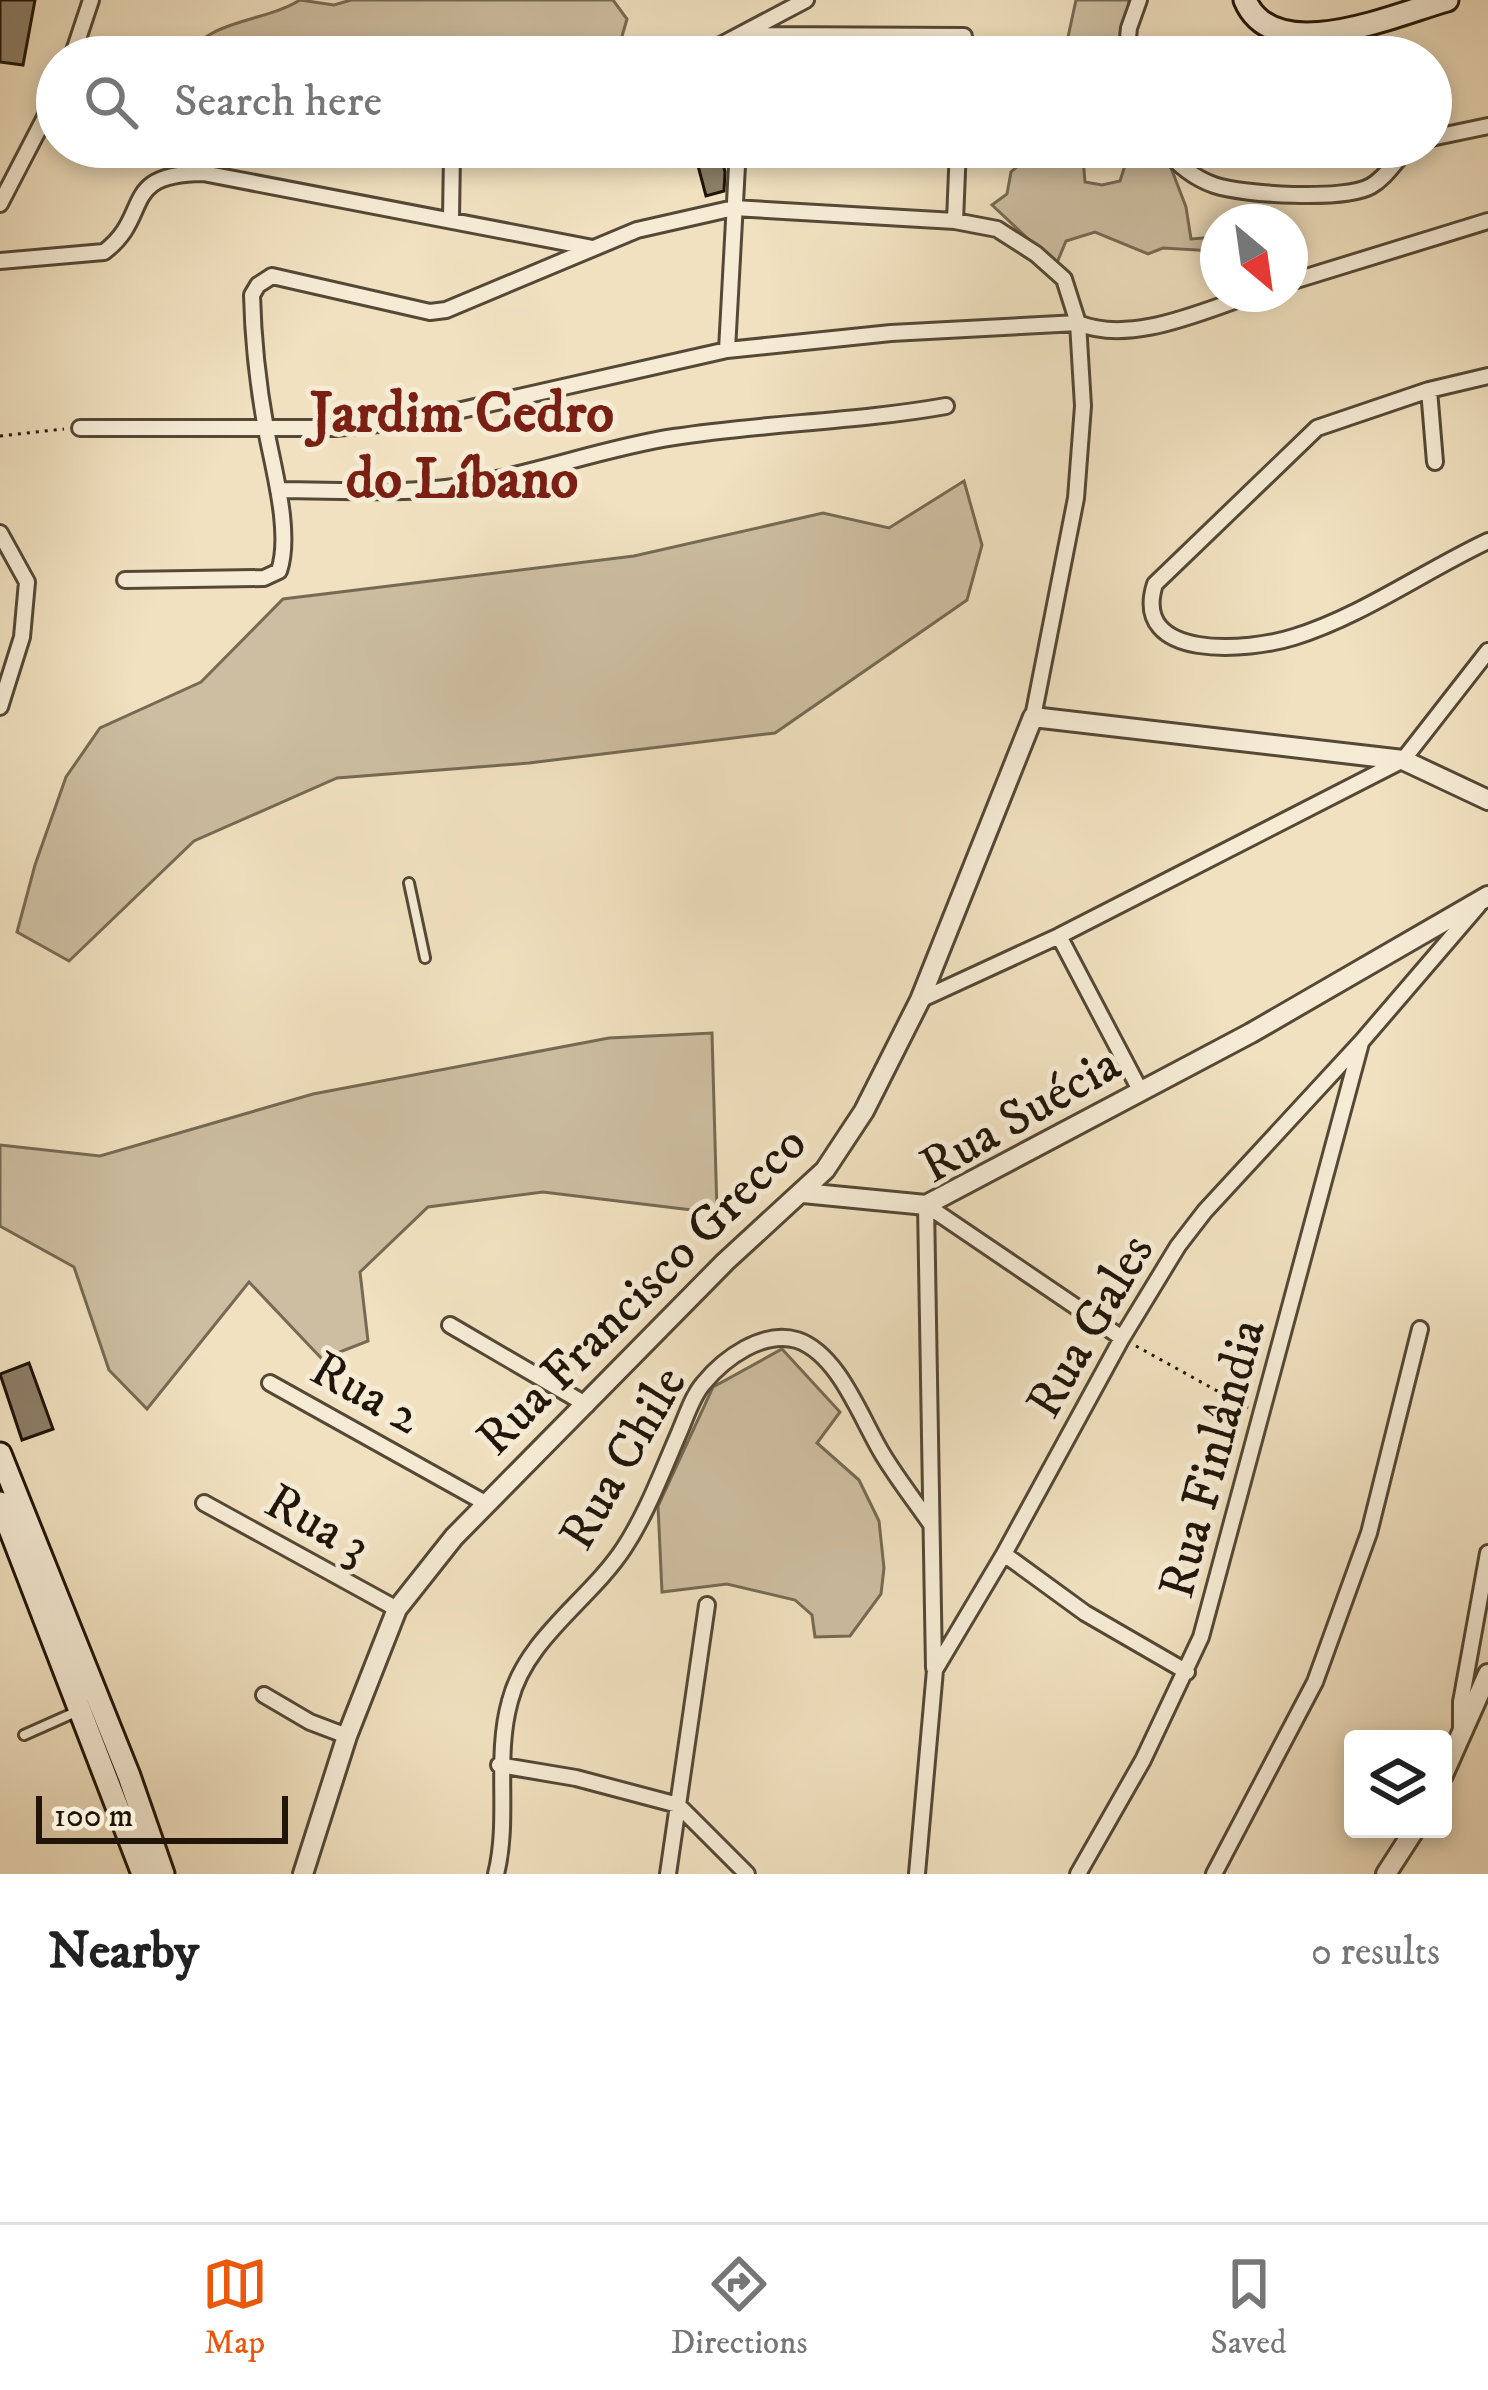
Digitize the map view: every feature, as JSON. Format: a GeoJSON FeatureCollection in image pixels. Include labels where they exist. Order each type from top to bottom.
{"type":"FeatureCollection","features":[{"type":"Feature","properties":{"kind":"main road"},"geometry":{"type":"LineString","coordinates":[[1245,0],[1263,23],[1300,36],[1323,35],[1447,0]]}},
{"type":"Feature","properties":{"kind":"main road"},"geometry":{"type":"LineString","coordinates":[[0,1454],[129,1776],[163,1874]]}},
{"type":"Feature","properties":{"kind":"main road"},"geometry":{"type":"LineString","coordinates":[[0,1503],[80,1710],[123,1848],[143,1874]]}},
{"type":"Feature","properties":{"kind":"street"},"geometry":{"type":"LineString","coordinates":[[79,36],[92,0]]}},
{"type":"Feature","properties":{"kind":"street"},"geometry":{"type":"LineString","coordinates":[[746,35],[806,0]]}},
{"type":"Feature","properties":{"kind":"street"},"geometry":{"type":"LineString","coordinates":[[1128,36],[1139,0]]}},
{"type":"Feature","properties":{"kind":"street"},"geometry":{"type":"LineString","coordinates":[[746,35],[964,36]]}},
{"type":"Feature","properties":{"kind":"street"},"geometry":{"type":"LineString","coordinates":[[1452,134],[1488,126]]}},
{"type":"Feature","properties":{"kind":"street"},"geometry":{"type":"LineString","coordinates":[[0,204],[36,135]]}},
{"type":"Feature","properties":{"kind":"street"},"geometry":{"type":"LineString","coordinates":[[451,218],[452,168]]}},
{"type":"Feature","properties":{"kind":"street"},"geometry":{"type":"LineString","coordinates":[[727,350],[737,168]]}},
{"type":"Feature","properties":{"kind":"street"},"geometry":{"type":"LineString","coordinates":[[955,220],[957,168]]}},
{"type":"Feature","properties":{"kind":"street"},"geometry":{"type":"LineString","coordinates":[[1186,168],[1216,186],[1272,193],[1354,192],[1391,168]]}},
{"type":"Feature","properties":{"kind":"street"},"geometry":{"type":"LineString","coordinates":[[0,261],[104,252],[115,242],[148,186],[164,175],[183,173],[451,218],[593,248]]}},
{"type":"Feature","properties":{"kind":"street"},"geometry":{"type":"LineString","coordinates":[[125,580],[272,576],[282,564],[278,490],[252,310],[252,295],[272,276],[430,312],[446,310],[669,221],[734,208],[955,220],[997,229],[1036,254],[1064,279],[1078,323]]}},
{"type":"Feature","properties":{"kind":"street"},"geometry":{"type":"LineString","coordinates":[[1308,277],[1488,220]]}},
{"type":"Feature","properties":{"kind":"street"},"geometry":{"type":"LineString","coordinates":[[80,428],[335,428],[447,415],[727,350],[891,333],[1078,323],[1096,331],[1146,327],[1200,310]]}},
{"type":"Feature","properties":{"kind":"street","name":"Rua Francisco Grecco"},"geometry":{"type":"LineString","coordinates":[[303,1874],[347,1736],[397,1610],[427,1568],[487,1504],[742,1246],[825,1170],[864,1111],[920,1000],[1033,717],[1078,482],[1082,425],[1078,323]]}},
{"type":"Feature","properties":{"kind":"street"},"geometry":{"type":"LineString","coordinates":[[1488,376],[1332,421],[1306,436],[1155,584],[1150,599],[1166,637],[1180,643],[1259,645],[1295,637],[1340,617],[1488,541]]}},
{"type":"Feature","properties":{"kind":"street"},"geometry":{"type":"LineString","coordinates":[[1429,390],[1435,462]]}},
{"type":"Feature","properties":{"kind":"street"},"geometry":{"type":"LineString","coordinates":[[278,490],[414,491],[461,486],[667,438],[946,406]]}},
{"type":"Feature","properties":{"kind":"street"},"geometry":{"type":"LineString","coordinates":[[0,533],[27,582],[22,637],[0,707]]}},
{"type":"Feature","properties":{"kind":"street"},"geometry":{"type":"LineString","coordinates":[[920,1000],[1059,936],[1402,760],[1488,651]]}},
{"type":"Feature","properties":{"kind":"street"},"geometry":{"type":"LineString","coordinates":[[1033,717],[1402,760],[1488,800]]}},
{"type":"Feature","properties":{"kind":"street","name":"Rua Gales"},"geometry":{"type":"LineString","coordinates":[[917,1874],[934,1670],[1004,1554],[1122,1338],[1205,1211],[1487,896]]}},
{"type":"Feature","properties":{"kind":"street","name":"Rua Suécia"},"geometry":{"type":"LineString","coordinates":[[934,1670],[926,1205],[1251,1033],[1487,896]]}},
{"type":"Feature","properties":{"kind":"street"},"geometry":{"type":"LineString","coordinates":[[1059,936],[1140,1090]]}},
{"type":"Feature","properties":{"kind":"street","name":"Rua Finlândia"},"geometry":{"type":"LineString","coordinates":[[1078,1874],[1187,1672],[1213,1600],[1362,1041]]}},
{"type":"Feature","properties":{"kind":"street"},"geometry":{"type":"LineString","coordinates":[[803,1193],[926,1205],[1122,1338]]}},
{"type":"Feature","properties":{"kind":"street"},"geometry":{"type":"LineString","coordinates":[[450,1325],[587,1405]]}},
{"type":"Feature","properties":{"kind":"street"},"geometry":{"type":"LineString","coordinates":[[1214,1874],[1315,1682],[1369,1533],[1420,1329]]}},
{"type":"Feature","properties":{"kind":"street","name":"Rua Chile"},"geometry":{"type":"LineString","coordinates":[[496,1874],[499,1765],[510,1699],[536,1652],[621,1553],[699,1388],[717,1368],[757,1342],[776,1336],[814,1348],[930,1523]]}},
{"type":"Feature","properties":{"kind":"street","name":"Rua 2"},"geometry":{"type":"LineString","coordinates":[[270,1383],[487,1504]]}},
{"type":"Feature","properties":{"kind":"street","name":"Rua 3"},"geometry":{"type":"LineString","coordinates":[[204,1503],[397,1610]]}},
{"type":"Feature","properties":{"kind":"street"},"geometry":{"type":"LineString","coordinates":[[1462,1734],[1461,1702],[1488,1553]]}},
{"type":"Feature","properties":{"kind":"street"},"geometry":{"type":"LineString","coordinates":[[1004,1554],[1085,1613],[1187,1672]]}},
{"type":"Feature","properties":{"kind":"street"},"geometry":{"type":"LineString","coordinates":[[668,1874],[707,1605]]}},
{"type":"Feature","properties":{"kind":"street"},"geometry":{"type":"LineString","coordinates":[[1452,1756],[1488,1674]]}},
{"type":"Feature","properties":{"kind":"street"},"geometry":{"type":"LineString","coordinates":[[264,1695],[310,1722],[347,1736]]}},
{"type":"Feature","properties":{"kind":"street"},"geometry":{"type":"LineString","coordinates":[[499,1765],[576,1778],[678,1805],[747,1874]]}},
{"type":"Feature","properties":{"kind":"street"},"geometry":{"type":"LineString","coordinates":[[1386,1874],[1409,1838]]}},
{"type":"Feature","properties":{"kind":"lane"},"geometry":{"type":"LineString","coordinates":[[409,883],[425,958]]}},
{"type":"Feature","properties":{"kind":"lane"},"geometry":{"type":"LineString","coordinates":[[24,1735],[80,1710]]}},
{"type":"Feature","properties":{"kind":"path"},"geometry":{"type":"LineString","coordinates":[[0,436],[80,428]]}},
{"type":"Feature","properties":{"kind":"path"},"geometry":{"type":"LineString","coordinates":[[1122,1338],[1261,1415]]}},
{"type":"Feature","properties":{"kind":"shaded area"},"geometry":{"type":"Polygon","coordinates":[[[300,0],[334,5],[351,0],[613,0],[627,19],[622,36],[208,36],[300,0]]]}},
{"type":"Feature","properties":{"kind":"shaded area"},"geometry":{"type":"Polygon","coordinates":[[[1076,0],[1129,0],[1129,20],[1120,36],[1068,36],[1076,0]]]}},
{"type":"Feature","properties":{"kind":"shaded area"},"geometry":{"type":"Polygon","coordinates":[[[1016,168],[1084,168],[1085,182],[1102,185],[1120,181],[1124,168],[1171,168],[1186,207],[1191,239],[1200,238],[1200,250],[1163,248],[1148,254],[1095,232],[1066,241],[1056,265],[992,205],[1007,194],[1016,168]]]}},
{"type":"Feature","properties":{"kind":"shaded area"},"geometry":{"type":"Polygon","coordinates":[[[964,481],[982,545],[967,600],[775,733],[529,763],[337,778],[194,841],[69,961],[17,932],[66,777],[100,728],[201,682],[283,599],[634,556],[823,513],[889,528],[964,481]]]}},
{"type":"Feature","properties":{"kind":"shaded area"},"geometry":{"type":"Polygon","coordinates":[[[712,1033],[717,1213],[543,1192],[428,1207],[360,1272],[368,1341],[322,1359],[249,1282],[147,1409],[109,1370],[74,1267],[0,1226],[0,1145],[100,1156],[313,1094],[609,1038],[712,1033]]]}},
{"type":"Feature","properties":{"kind":"shaded area"},"geometry":{"type":"Polygon","coordinates":[[[782,1349],[840,1412],[817,1443],[859,1480],[879,1521],[884,1568],[881,1594],[850,1636],[815,1637],[812,1615],[795,1600],[727,1584],[662,1592],[658,1506],[713,1387],[782,1349]]]}},
{"type":"Feature","properties":{"kind":"building"},"geometry":{"type":"Polygon","coordinates":[[[0,0],[35,0],[23,65],[0,62],[0,0]]]}},
{"type":"Feature","properties":{"kind":"building"},"geometry":{"type":"Polygon","coordinates":[[[699,168],[724,168],[724,191],[706,196],[699,168]]]}},
{"type":"Feature","properties":{"kind":"building"},"geometry":{"type":"Polygon","coordinates":[[[29,1363],[53,1429],[22,1440],[0,1374],[29,1363]]]}},
{"type":"Feature","properties":{"kind":"district","name":"Jardim Cedro do Líbano"},"geometry":{"type":"Point","coordinates":[462,444]}}]}
